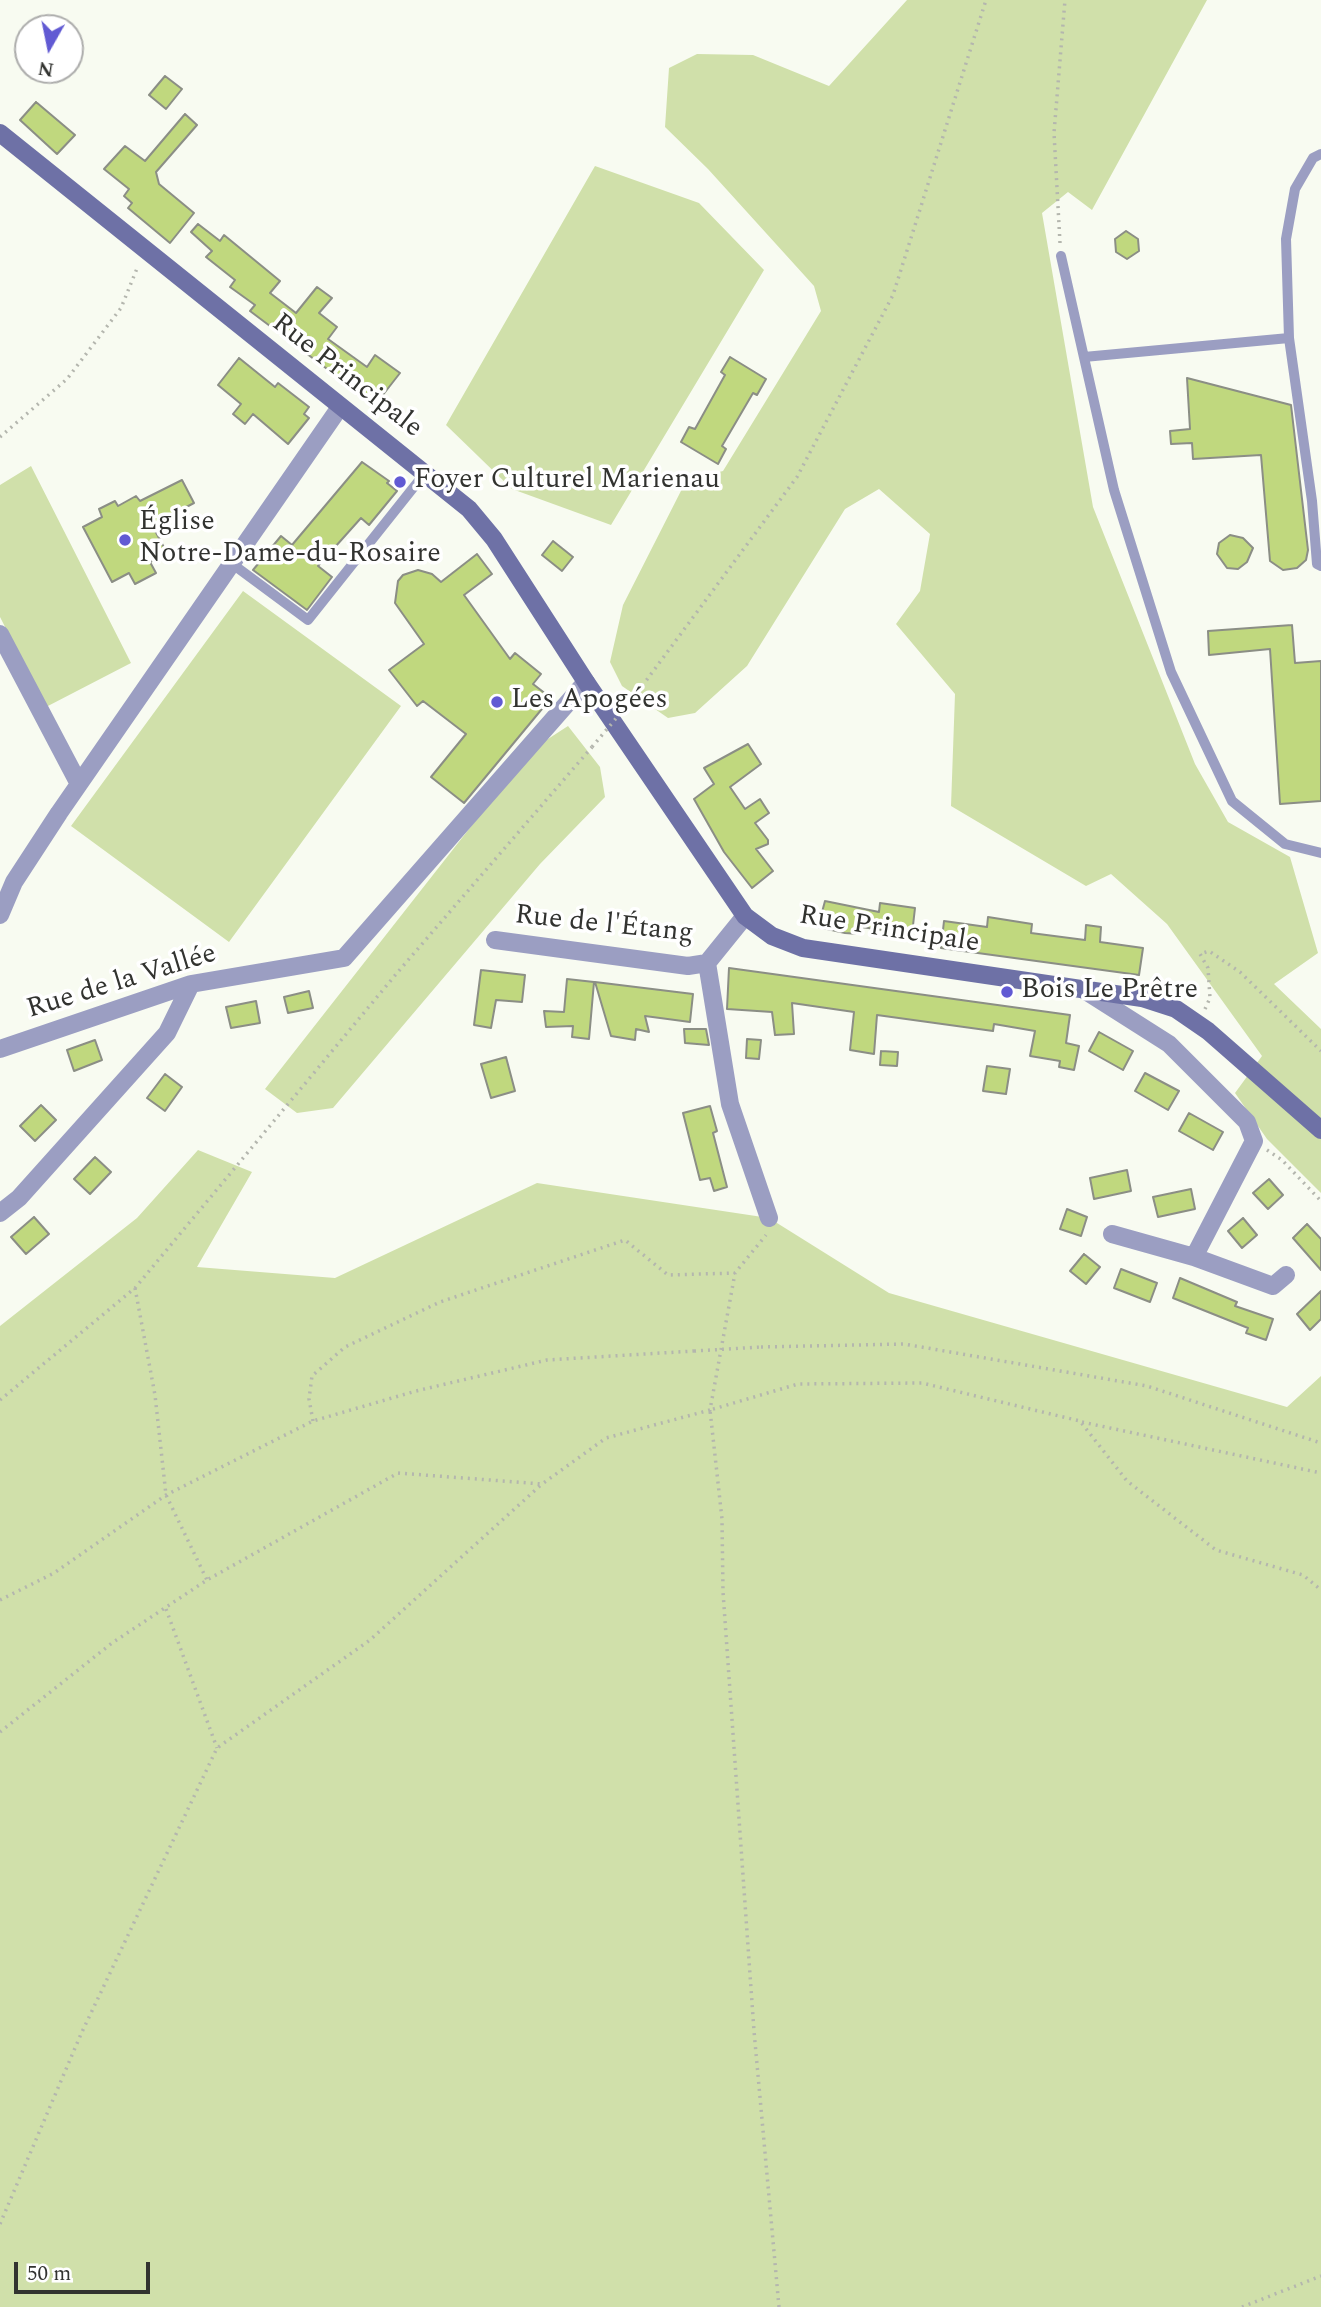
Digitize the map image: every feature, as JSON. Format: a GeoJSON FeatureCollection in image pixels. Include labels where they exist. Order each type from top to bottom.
{"type":"FeatureCollection","features":[{"type":"Feature","properties":{"kind":"main road","name":"Rue Principale"},"geometry":{"type":"LineString","coordinates":[[0,132],[144,251],[469,509],[494,539],[586,682],[745,916],[772,936],[803,948],[1142,998],[1176,1009],[1197,1023],[1321,1130]]}},
{"type":"Feature","properties":{"kind":"street"},"geometry":{"type":"LineString","coordinates":[[0,915],[13,882],[340,407]]}},
{"type":"Feature","properties":{"kind":"street"},"geometry":{"type":"LineString","coordinates":[[0,634],[79,784]]}},
{"type":"Feature","properties":{"kind":"street","name":"Rue de la Vallée"},"geometry":{"type":"LineString","coordinates":[[0,1049],[191,984],[344,958],[586,682]]}},
{"type":"Feature","properties":{"kind":"street","name":"Rue de l'Étang"},"geometry":{"type":"LineString","coordinates":[[495,940],[688,966],[707,963],[745,916]]}},
{"type":"Feature","properties":{"kind":"street","name":"Rue de l'Étang"},"geometry":{"type":"LineString","coordinates":[[707,963],[730,1104],[769,1219]]}},
{"type":"Feature","properties":{"kind":"street"},"geometry":{"type":"LineString","coordinates":[[0,1213],[19,1198],[167,1033],[191,984]]}},
{"type":"Feature","properties":{"kind":"street"},"geometry":{"type":"LineString","coordinates":[[1084,990],[1169,1045],[1247,1122],[1254,1141],[1194,1258]]}},
{"type":"Feature","properties":{"kind":"street"},"geometry":{"type":"LineString","coordinates":[[1112,1234],[1194,1258],[1273,1286],[1286,1275]]}},
{"type":"Feature","properties":{"kind":"lane"},"geometry":{"type":"LineString","coordinates":[[1321,154],[1313,158],[1295,189],[1286,239],[1289,338],[1312,501],[1317,564],[1321,566]]}},
{"type":"Feature","properties":{"kind":"lane"},"geometry":{"type":"LineString","coordinates":[[1061,256],[1114,490],[1171,672],[1232,801],[1285,844],[1321,853]]}},
{"type":"Feature","properties":{"kind":"lane"},"geometry":{"type":"LineString","coordinates":[[1084,357],[1289,338]]}},
{"type":"Feature","properties":{"kind":"lane"},"geometry":{"type":"LineString","coordinates":[[231,564],[308,620],[425,473]]}},
{"type":"Feature","properties":{"kind":"path"},"geometry":{"type":"LineString","coordinates":[[0,1401],[135,1288],[397,973],[634,697],[797,477],[893,295],[986,0]]}},
{"type":"Feature","properties":{"kind":"path"},"geometry":{"type":"LineString","coordinates":[[1061,256],[1054,133],[1066,0]]}},
{"type":"Feature","properties":{"kind":"path"},"geometry":{"type":"LineString","coordinates":[[0,437],[67,379],[121,308],[144,251]]}},
{"type":"Feature","properties":{"kind":"path"},"geometry":{"type":"LineString","coordinates":[[1197,1023],[1210,998],[1208,968],[1200,954],[1209,951],[1240,972],[1321,1051]]}},
{"type":"Feature","properties":{"kind":"path"},"geometry":{"type":"LineString","coordinates":[[1254,1141],[1282,1160],[1321,1201]]}},
{"type":"Feature","properties":{"kind":"path"},"geometry":{"type":"LineString","coordinates":[[769,1219],[771,1230],[736,1273],[710,1410],[722,1519],[723,1592],[754,2031],[779,2307]]}},
{"type":"Feature","properties":{"kind":"path"},"geometry":{"type":"LineString","coordinates":[[313,1421],[309,1399],[312,1376],[345,1347],[440,1302],[625,1240],[668,1275],[736,1273]]}},
{"type":"Feature","properties":{"kind":"path"},"geometry":{"type":"LineString","coordinates":[[135,1288],[155,1395],[166,1495],[207,1580]]}},
{"type":"Feature","properties":{"kind":"path"},"geometry":{"type":"LineString","coordinates":[[0,1600],[54,1573],[166,1495],[313,1421],[416,1391],[547,1360],[694,1350],[904,1344],[1147,1386],[1321,1443]]}},
{"type":"Feature","properties":{"kind":"path"},"geometry":{"type":"LineString","coordinates":[[0,2224],[81,2034],[217,1748],[370,1640],[542,1484],[606,1438],[798,1384],[922,1383],[1321,1474]]}},
{"type":"Feature","properties":{"kind":"path"},"geometry":{"type":"LineString","coordinates":[[1080,1421],[1127,1481],[1216,1550],[1303,1575],[1321,1590]]}},
{"type":"Feature","properties":{"kind":"path"},"geometry":{"type":"LineString","coordinates":[[0,1732],[112,1643],[207,1580],[398,1473],[542,1484]]}},
{"type":"Feature","properties":{"kind":"path"},"geometry":{"type":"LineString","coordinates":[[166,1608],[217,1748]]}},
{"type":"Feature","properties":{"kind":"path"},"geometry":{"type":"LineString","coordinates":[[1242,2307],[1321,2276]]}},
{"type":"Feature","properties":{"kind":"green space"},"geometry":{"type":"Polygon","coordinates":[[[907,0],[1207,0],[1092,210],[1068,192],[1042,213],[1093,507],[1195,764],[1228,822],[1290,857],[1318,953],[1274,984],[1321,1029],[1321,1193],[1267,1139],[1235,1093],[1262,1056],[1167,924],[1111,874],[1086,886],[951,806],[955,694],[896,624],[920,591],[930,534],[879,489],[845,509],[747,666],[695,713],[668,718],[622,686],[610,662],[623,605],[686,481],[723,471],[821,311],[814,286],[708,169],[665,127],[669,68],[697,54],[753,55],[829,86],[907,0]]]}},
{"type":"Feature","properties":{"kind":"green space"},"geometry":{"type":"Polygon","coordinates":[[[595,166],[699,203],[764,270],[611,525],[512,489],[446,425],[595,166]]]}},
{"type":"Feature","properties":{"kind":"green space"},"geometry":{"type":"Polygon","coordinates":[[[31,466],[131,663],[46,707],[0,617],[0,485],[31,466]]]}},
{"type":"Feature","properties":{"kind":"green space"},"geometry":{"type":"Polygon","coordinates":[[[243,591],[401,706],[229,942],[71,826],[243,591]]]}},
{"type":"Feature","properties":{"kind":"green space"},"geometry":{"type":"Polygon","coordinates":[[[568,726],[600,767],[605,797],[540,864],[333,1108],[297,1113],[265,1089],[531,750],[568,726]]]}},
{"type":"Feature","properties":{"kind":"green space"},"geometry":{"type":"Polygon","coordinates":[[[198,1150],[252,1172],[197,1267],[335,1278],[537,1183],[769,1218],[889,1293],[1287,1407],[1321,1376],[1321,2307],[0,2307],[0,1326],[137,1218],[198,1150]]]}},
{"type":"Feature","properties":{"kind":"building"},"geometry":{"type":"Polygon","coordinates":[[[165,76],[182,89],[166,109],[149,95],[165,76]]]}},
{"type":"Feature","properties":{"kind":"building"},"geometry":{"type":"Polygon","coordinates":[[[36,102],[75,135],[57,154],[20,120],[36,102]]]}},
{"type":"Feature","properties":{"kind":"building"},"geometry":{"type":"Polygon","coordinates":[[[185,114],[197,125],[156,172],[159,184],[194,213],[170,243],[128,208],[132,203],[124,196],[129,189],[104,169],[125,146],[145,161],[185,114]]]}},
{"type":"Feature","properties":{"kind":"building"},"geometry":{"type":"Polygon","coordinates":[[[198,224],[220,241],[224,235],[280,281],[270,293],[296,313],[317,287],[332,298],[319,313],[337,327],[328,339],[367,367],[375,355],[400,373],[375,405],[250,311],[255,305],[230,287],[235,280],[206,257],[212,251],[191,232],[198,224]]]}},
{"type":"Feature","properties":{"kind":"building"},"geometry":{"type":"Polygon","coordinates":[[[1126,231],[1138,239],[1139,251],[1127,259],[1116,252],[1115,239],[1126,231]]]}},
{"type":"Feature","properties":{"kind":"building"},"geometry":{"type":"Polygon","coordinates":[[[730,357],[766,379],[757,395],[753,393],[722,446],[726,449],[718,464],[681,442],[689,427],[695,429],[725,375],[721,372],[730,357]]]}},
{"type":"Feature","properties":{"kind":"building"},"geometry":{"type":"Polygon","coordinates":[[[239,358],[275,387],[278,383],[309,407],[304,414],[309,418],[288,444],[253,414],[245,424],[233,414],[241,404],[218,385],[239,358]]]}},
{"type":"Feature","properties":{"kind":"building"},"geometry":{"type":"Polygon","coordinates":[[[1187,378],[1291,405],[1308,550],[1306,560],[1297,568],[1283,570],[1270,561],[1261,455],[1193,459],[1192,443],[1171,444],[1170,431],[1190,429],[1187,378]]]}},
{"type":"Feature","properties":{"kind":"building"},"geometry":{"type":"Polygon","coordinates":[[[362,462],[389,481],[387,483],[397,491],[369,525],[361,518],[318,566],[332,577],[307,610],[253,570],[281,536],[292,545],[362,462]]]}},
{"type":"Feature","properties":{"kind":"building","name":"Église Notre-Dame-du-Rosaire"},"geometry":{"type":"Polygon","coordinates":[[[182,480],[194,503],[152,525],[167,553],[150,562],[156,573],[135,584],[129,573],[112,582],[83,527],[102,517],[99,509],[115,501],[118,506],[136,496],[140,501],[182,480]]]}},
{"type":"Feature","properties":{"kind":"building"},"geometry":{"type":"Polygon","coordinates":[[[1230,535],[1243,538],[1253,548],[1247,562],[1238,569],[1227,568],[1217,554],[1219,543],[1230,535]]]}},
{"type":"Feature","properties":{"kind":"building"},"geometry":{"type":"Polygon","coordinates":[[[553,541],[573,557],[562,571],[542,555],[553,541]]]}},
{"type":"Feature","properties":{"kind":"building","name":"Les Apogées"},"geometry":{"type":"Polygon","coordinates":[[[477,554],[492,574],[464,595],[510,659],[515,653],[541,674],[533,684],[551,698],[464,803],[431,777],[466,734],[423,701],[417,706],[389,670],[424,644],[395,603],[398,581],[403,575],[418,570],[432,574],[441,582],[477,554]]]}},
{"type":"Feature","properties":{"kind":"building"},"geometry":{"type":"Polygon","coordinates":[[[1292,625],[1295,663],[1321,661],[1321,801],[1280,804],[1270,649],[1209,655],[1208,631],[1292,625]]]}},
{"type":"Feature","properties":{"kind":"building"},"geometry":{"type":"Polygon","coordinates":[[[748,744],[761,764],[730,787],[745,809],[760,799],[769,813],[755,823],[768,840],[768,844],[756,849],[773,871],[752,888],[724,852],[694,799],[714,784],[704,768],[748,744]]]}},
{"type":"Feature","properties":{"kind":"building"},"geometry":{"type":"Polygon","coordinates":[[[825,901],[879,912],[880,903],[915,908],[912,934],[861,927],[859,934],[845,933],[818,927],[825,901]]]}},
{"type":"Feature","properties":{"kind":"building"},"geometry":{"type":"Polygon","coordinates":[[[988,917],[1032,924],[1031,933],[1085,940],[1086,925],[1101,927],[1100,942],[1143,948],[1139,975],[941,948],[944,921],[987,927],[988,917]]]}},
{"type":"Feature","properties":{"kind":"building"},"geometry":{"type":"Polygon","coordinates":[[[729,968],[1070,1015],[1066,1043],[1079,1046],[1074,1070],[1059,1067],[1060,1061],[1030,1056],[1035,1031],[994,1024],[993,1031],[877,1015],[874,1054],[850,1050],[854,1012],[792,1003],[794,1034],[775,1035],[772,1012],[727,1009],[729,968]]]}},
{"type":"Feature","properties":{"kind":"building"},"geometry":{"type":"Polygon","coordinates":[[[481,970],[525,975],[522,1002],[496,1000],[491,1028],[474,1025],[481,970]]]}},
{"type":"Feature","properties":{"kind":"building"},"geometry":{"type":"Polygon","coordinates":[[[567,979],[594,982],[589,1039],[572,1037],[573,1026],[546,1027],[544,1011],[564,1012],[567,979]]]}},
{"type":"Feature","properties":{"kind":"building"},"geometry":{"type":"Polygon","coordinates":[[[595,982],[693,994],[690,1022],[645,1016],[649,1032],[636,1029],[635,1040],[611,1036],[595,982]]]}},
{"type":"Feature","properties":{"kind":"building"},"geometry":{"type":"Polygon","coordinates":[[[309,991],[313,1008],[288,1013],[284,997],[309,991]]]}},
{"type":"Feature","properties":{"kind":"building"},"geometry":{"type":"Polygon","coordinates":[[[256,1001],[260,1023],[231,1028],[226,1007],[256,1001]]]}},
{"type":"Feature","properties":{"kind":"building"},"geometry":{"type":"Polygon","coordinates":[[[684,1029],[706,1029],[709,1045],[685,1043],[684,1029]]]}},
{"type":"Feature","properties":{"kind":"building"},"geometry":{"type":"Polygon","coordinates":[[[1099,1032],[1133,1051],[1123,1070],[1089,1051],[1099,1032]]]}},
{"type":"Feature","properties":{"kind":"building"},"geometry":{"type":"Polygon","coordinates":[[[747,1039],[761,1040],[759,1059],[746,1058],[747,1039]]]}},
{"type":"Feature","properties":{"kind":"building"},"geometry":{"type":"Polygon","coordinates":[[[95,1040],[102,1060],[74,1071],[67,1050],[95,1040]]]}},
{"type":"Feature","properties":{"kind":"building"},"geometry":{"type":"Polygon","coordinates":[[[881,1051],[898,1052],[897,1066],[880,1065],[881,1051]]]}},
{"type":"Feature","properties":{"kind":"building"},"geometry":{"type":"Polygon","coordinates":[[[506,1057],[515,1091],[491,1098],[481,1064],[506,1057]]]}},
{"type":"Feature","properties":{"kind":"building"},"geometry":{"type":"Polygon","coordinates":[[[987,1066],[1010,1069],[1006,1094],[983,1091],[987,1066]]]}},
{"type":"Feature","properties":{"kind":"building"},"geometry":{"type":"Polygon","coordinates":[[[1145,1073],[1179,1091],[1168,1110],[1135,1091],[1145,1073]]]}},
{"type":"Feature","properties":{"kind":"building"},"geometry":{"type":"Polygon","coordinates":[[[165,1074],[182,1087],[165,1111],[147,1098],[165,1074]]]}},
{"type":"Feature","properties":{"kind":"building"},"geometry":{"type":"Polygon","coordinates":[[[41,1105],[56,1120],[35,1141],[20,1126],[41,1105]]]}},
{"type":"Feature","properties":{"kind":"building"},"geometry":{"type":"Polygon","coordinates":[[[710,1106],[717,1131],[713,1133],[727,1187],[714,1191],[710,1178],[700,1180],[683,1113],[710,1106]]]}},
{"type":"Feature","properties":{"kind":"building"},"geometry":{"type":"Polygon","coordinates":[[[1189,1113],[1223,1132],[1213,1150],[1179,1131],[1189,1113]]]}},
{"type":"Feature","properties":{"kind":"building"},"geometry":{"type":"Polygon","coordinates":[[[95,1157],[111,1172],[90,1194],[74,1179],[95,1157]]]}},
{"type":"Feature","properties":{"kind":"building"},"geometry":{"type":"Polygon","coordinates":[[[1127,1170],[1131,1191],[1094,1199],[1090,1178],[1127,1170]]]}},
{"type":"Feature","properties":{"kind":"building"},"geometry":{"type":"Polygon","coordinates":[[[1269,1179],[1283,1195],[1268,1209],[1253,1193],[1269,1179]]]}},
{"type":"Feature","properties":{"kind":"building"},"geometry":{"type":"Polygon","coordinates":[[[1191,1189],[1195,1209],[1158,1217],[1153,1197],[1191,1189]]]}},
{"type":"Feature","properties":{"kind":"building"},"geometry":{"type":"Polygon","coordinates":[[[1067,1209],[1087,1217],[1081,1236],[1060,1229],[1067,1209]]]}},
{"type":"Feature","properties":{"kind":"building"},"geometry":{"type":"Polygon","coordinates":[[[34,1217],[49,1234],[26,1254],[11,1237],[34,1217]]]}},
{"type":"Feature","properties":{"kind":"building"},"geometry":{"type":"Polygon","coordinates":[[[1243,1218],[1257,1235],[1242,1248],[1228,1231],[1243,1218]]]}},
{"type":"Feature","properties":{"kind":"building"},"geometry":{"type":"Polygon","coordinates":[[[1307,1224],[1321,1239],[1321,1270],[1293,1238],[1307,1224]]]}},
{"type":"Feature","properties":{"kind":"building"},"geometry":{"type":"Polygon","coordinates":[[[1084,1254],[1100,1267],[1086,1284],[1070,1271],[1084,1254]]]}},
{"type":"Feature","properties":{"kind":"building"},"geometry":{"type":"Polygon","coordinates":[[[1121,1269],[1157,1283],[1150,1302],[1114,1288],[1121,1269]]]}},
{"type":"Feature","properties":{"kind":"building"},"geometry":{"type":"Polygon","coordinates":[[[1180,1278],[1237,1302],[1235,1306],[1273,1319],[1266,1340],[1246,1333],[1248,1328],[1173,1298],[1180,1278]]]}},
{"type":"Feature","properties":{"kind":"building"},"geometry":{"type":"Polygon","coordinates":[[[1321,1291],[1321,1319],[1310,1330],[1297,1314],[1321,1291]]]}},
{"type":"Feature","properties":{"kind":"place","name":"Foyer Culturel Marienau"},"geometry":{"type":"Point","coordinates":[400,482]}},
{"type":"Feature","properties":{"kind":"place","name":"Église Notre-Dame-du-Rosaire"},"geometry":{"type":"Point","coordinates":[125,540]}},
{"type":"Feature","properties":{"kind":"place","name":"Les Apogées"},"geometry":{"type":"Point","coordinates":[497,702]}},
{"type":"Feature","properties":{"kind":"place","name":"Bois Le Prêtre"},"geometry":{"type":"Point","coordinates":[1007,992]}}]}
